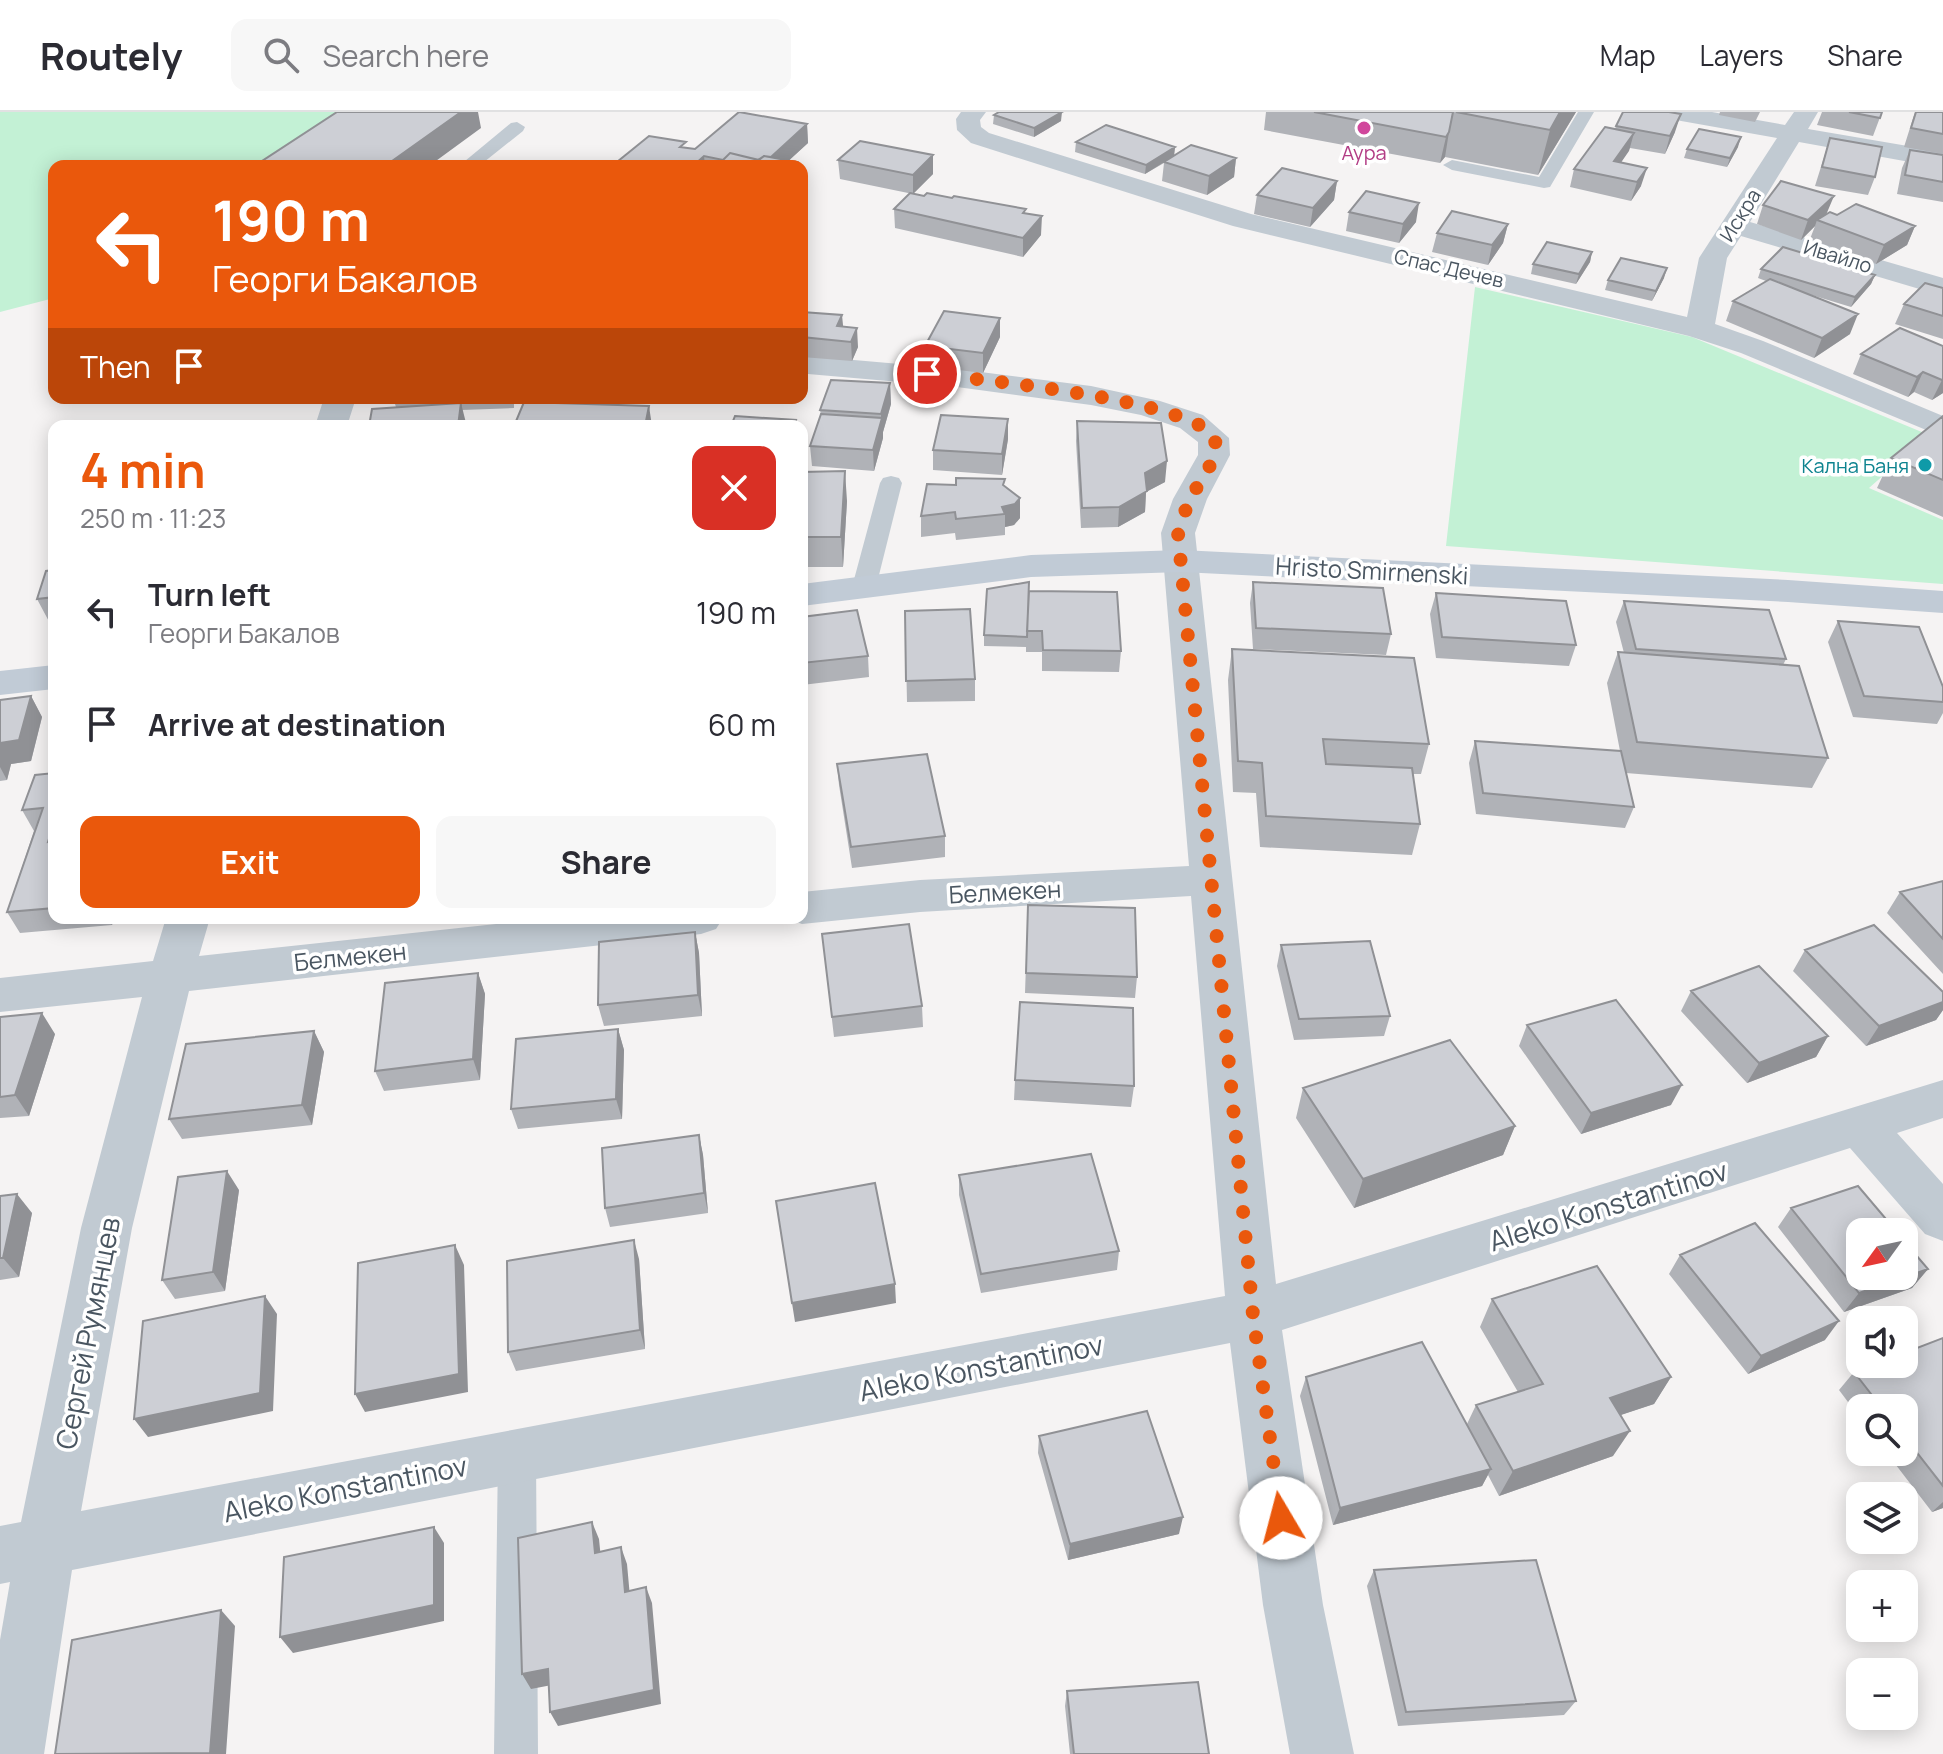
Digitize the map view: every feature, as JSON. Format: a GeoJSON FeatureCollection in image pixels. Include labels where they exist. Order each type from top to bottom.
{"type":"FeatureCollection","features":[{"type":"Feature","properties":{"kind":"street","name":"Спас Дечев"},"geometry":{"type":"LineString","coordinates":[[974,112],[968,119],[969,130],[980,138],[1243,220],[1699,329],[1752,347],[1943,427]]}},
{"type":"Feature","properties":{"kind":"street"},"geometry":{"type":"LineString","coordinates":[[1670,112],[1800,123],[1943,160]]}},
{"type":"Feature","properties":{"kind":"street","name":"Искра"},"geometry":{"type":"LineString","coordinates":[[1699,329],[1713,258],[1800,123]]}},
{"type":"Feature","properties":{"kind":"street","name":"Ивайло"},"geometry":{"type":"LineString","coordinates":[[1732,225],[1943,287]]}},
{"type":"Feature","properties":{"kind":"street"},"geometry":{"type":"LineString","coordinates":[[808,365],[986,379],[1045,388],[1177,414],[1203,426],[1214,438],[1215,452],[1189,500],[1178,533],[1253,1315],[1293,1605],[1322,1754]]}},
{"type":"Feature","properties":{"kind":"street","name":"Hristo Smirnenski"},"geometry":{"type":"LineString","coordinates":[[808,594],[1031,566],[1181,561],[1943,602]]}},
{"type":"Feature","properties":{"kind":"street"},"geometry":{"type":"LineString","coordinates":[[0,683],[48,678]]}},
{"type":"Feature","properties":{"kind":"street","name":"Белмекен"},"geometry":{"type":"LineString","coordinates":[[808,907],[920,896],[1209,880]]}},
{"type":"Feature","properties":{"kind":"street","name":"Сергей Румянцев"},"geometry":{"type":"LineString","coordinates":[[12,1754],[23,1551],[170,976],[186,924]]}},
{"type":"Feature","properties":{"kind":"street","name":"Белмекен"},"geometry":{"type":"LineString","coordinates":[[0,995],[646,924]]}},
{"type":"Feature","properties":{"kind":"street","name":"Aleko Konstantinov"},"geometry":{"type":"LineString","coordinates":[[23,1551],[1253,1315],[1943,1099]]}},
{"type":"Feature","properties":{"kind":"street"},"geometry":{"type":"LineString","coordinates":[[1860,1126],[1943,1219]]}},
{"type":"Feature","properties":{"kind":"lane"},"geometry":{"type":"LineString","coordinates":[[1452,165],[1544,183],[1586,112]]}},
{"type":"Feature","properties":{"kind":"lane"},"geometry":{"type":"LineString","coordinates":[[476,160],[517,127]]}},
{"type":"Feature","properties":{"kind":"lane"},"geometry":{"type":"LineString","coordinates":[[864,587],[891,483]]}},
{"type":"Feature","properties":{"kind":"lane"},"geometry":{"type":"LineString","coordinates":[[516,1754],[517,1454]]}},
{"type":"Feature","properties":{"kind":"green space"},"geometry":{"type":"Polygon","coordinates":[[[0,112],[384,112],[312,160],[48,160],[48,300],[0,312],[0,112]]]}},
{"type":"Feature","properties":{"kind":"green space"},"geometry":{"type":"Polygon","coordinates":[[[1475,287],[1692,337],[1929,435],[1869,488],[1943,520],[1943,584],[1446,546],[1475,287]]]}},
{"type":"Feature","properties":{"kind":"building"},"geometry":{"type":"Polygon","coordinates":[[[337,112],[461,112],[393,160],[264,160],[337,112]]]}},
{"type":"Feature","properties":{"kind":"building"},"geometry":{"type":"Polygon","coordinates":[[[739,112],[807,124],[771,157],[764,156],[758,160],[730,153],[723,160],[704,156],[700,160],[619,160],[649,136],[686,142],[680,147],[695,149],[739,112]]]}},
{"type":"Feature","properties":{"kind":"building"},"geometry":{"type":"Polygon","coordinates":[[[999,112],[1062,112],[1034,128],[994,115],[999,112]]]}},
{"type":"Feature","properties":{"kind":"building"},"geometry":{"type":"Polygon","coordinates":[[[1314,112],[1453,112],[1446,137],[1314,112]]]}},
{"type":"Feature","properties":{"kind":"building"},"geometry":{"type":"Polygon","coordinates":[[[1456,112],[1560,112],[1550,130],[1456,112]]]}},
{"type":"Feature","properties":{"kind":"building"},"geometry":{"type":"Polygon","coordinates":[[[1623,112],[1681,114],[1670,136],[1616,126],[1623,112]]]}},
{"type":"Feature","properties":{"kind":"building"},"geometry":{"type":"Polygon","coordinates":[[[1849,112],[1882,112],[1880,118],[1849,112]]]}},
{"type":"Feature","properties":{"kind":"building"},"geometry":{"type":"Polygon","coordinates":[[[1916,112],[1943,112],[1943,134],[1911,128],[1916,112]]]}},
{"type":"Feature","properties":{"kind":"building"},"geometry":{"type":"Polygon","coordinates":[[[1106,125],[1175,147],[1146,165],[1076,142],[1106,125]]]}},
{"type":"Feature","properties":{"kind":"building"},"geometry":{"type":"Polygon","coordinates":[[[1605,127],[1634,133],[1614,161],[1647,168],[1637,182],[1574,169],[1605,127]]]}},
{"type":"Feature","properties":{"kind":"building"},"geometry":{"type":"Polygon","coordinates":[[[1699,129],[1741,137],[1730,158],[1687,149],[1699,129]]]}},
{"type":"Feature","properties":{"kind":"building"},"geometry":{"type":"Polygon","coordinates":[[[1830,138],[1882,147],[1875,177],[1822,167],[1830,138]]]}},
{"type":"Feature","properties":{"kind":"building"},"geometry":{"type":"Polygon","coordinates":[[[860,141],[933,155],[913,175],[838,160],[860,141]]]}},
{"type":"Feature","properties":{"kind":"building"},"geometry":{"type":"Polygon","coordinates":[[[1191,145],[1236,158],[1209,176],[1164,162],[1191,145]]]}},
{"type":"Feature","properties":{"kind":"building"},"geometry":{"type":"Polygon","coordinates":[[[1910,150],[1943,155],[1943,182],[1905,175],[1910,150]]]}},
{"type":"Feature","properties":{"kind":"building"},"geometry":{"type":"Polygon","coordinates":[[[730,153],[759,160],[723,160],[730,153]]]}},
{"type":"Feature","properties":{"kind":"building"},"geometry":{"type":"Polygon","coordinates":[[[764,156],[786,160],[759,160],[764,156]]]}},
{"type":"Feature","properties":{"kind":"building"},"geometry":{"type":"Polygon","coordinates":[[[1282,168],[1337,181],[1313,208],[1257,195],[1282,168]]]}},
{"type":"Feature","properties":{"kind":"building"},"geometry":{"type":"Polygon","coordinates":[[[1781,181],[1834,196],[1808,220],[1763,205],[1781,181]]]}},
{"type":"Feature","properties":{"kind":"building"},"geometry":{"type":"Polygon","coordinates":[[[1366,191],[1419,203],[1403,224],[1349,212],[1366,191]]]}},
{"type":"Feature","properties":{"kind":"building"},"geometry":{"type":"Polygon","coordinates":[[[910,193],[954,196],[1026,209],[1023,213],[1042,216],[1023,238],[894,209],[910,193]]]}},
{"type":"Feature","properties":{"kind":"building"},"geometry":{"type":"Polygon","coordinates":[[[1856,204],[1915,226],[1884,245],[1817,220],[1830,212],[1837,215],[1856,204]]]}},
{"type":"Feature","properties":{"kind":"building"},"geometry":{"type":"Polygon","coordinates":[[[1452,211],[1508,224],[1492,245],[1437,233],[1452,211]]]}},
{"type":"Feature","properties":{"kind":"building"},"geometry":{"type":"Polygon","coordinates":[[[1547,242],[1592,252],[1579,274],[1533,264],[1547,242]]]}},
{"type":"Feature","properties":{"kind":"building"},"geometry":{"type":"Polygon","coordinates":[[[1783,247],[1875,275],[1855,297],[1761,269],[1783,247]]]}},
{"type":"Feature","properties":{"kind":"building"},"geometry":{"type":"Polygon","coordinates":[[[1621,258],[1667,268],[1656,291],[1608,280],[1621,258]]]}},
{"type":"Feature","properties":{"kind":"building"},"geometry":{"type":"Polygon","coordinates":[[[1770,279],[1858,314],[1822,338],[1733,301],[1770,279]]]}},
{"type":"Feature","properties":{"kind":"building"},"geometry":{"type":"Polygon","coordinates":[[[1925,283],[1943,288],[1943,316],[1904,304],[1925,283]]]}},
{"type":"Feature","properties":{"kind":"building"},"geometry":{"type":"Polygon","coordinates":[[[944,311],[1000,318],[983,353],[925,346],[944,311]]]}},
{"type":"Feature","properties":{"kind":"building"},"geometry":{"type":"Polygon","coordinates":[[[808,312],[842,315],[837,326],[857,328],[851,342],[808,338],[808,312]]]}},
{"type":"Feature","properties":{"kind":"building"},"geometry":{"type":"Polygon","coordinates":[[[1900,328],[1943,346],[1942,380],[1923,372],[1917,377],[1861,354],[1900,328]]]}},
{"type":"Feature","properties":{"kind":"building"},"geometry":{"type":"Polygon","coordinates":[[[831,380],[890,383],[881,414],[820,410],[831,380]]]}},
{"type":"Feature","properties":{"kind":"building"},"geometry":{"type":"Polygon","coordinates":[[[461,404],[459,420],[370,420],[372,409],[461,404]]]}},
{"type":"Feature","properties":{"kind":"building"},"geometry":{"type":"Polygon","coordinates":[[[523,404],[649,406],[646,420],[516,420],[523,404]]]}},
{"type":"Feature","properties":{"kind":"building"},"geometry":{"type":"Polygon","coordinates":[[[821,414],[882,418],[873,450],[810,446],[821,414]]]}},
{"type":"Feature","properties":{"kind":"building"},"geometry":{"type":"Polygon","coordinates":[[[941,415],[1008,419],[1002,454],[933,450],[941,415]]]}},
{"type":"Feature","properties":{"kind":"building"},"geometry":{"type":"Polygon","coordinates":[[[735,416],[796,420],[733,420],[735,416]]]}},
{"type":"Feature","properties":{"kind":"building"},"geometry":{"type":"Polygon","coordinates":[[[1943,416],[1943,480],[1891,458],[1943,416]]]}},
{"type":"Feature","properties":{"kind":"building"},"geometry":{"type":"Polygon","coordinates":[[[1077,421],[1161,423],[1167,461],[1145,473],[1147,491],[1119,507],[1082,508],[1077,421]]]}},
{"type":"Feature","properties":{"kind":"building"},"geometry":{"type":"Polygon","coordinates":[[[845,471],[841,537],[808,537],[808,472],[845,471]]]}},
{"type":"Feature","properties":{"kind":"building"},"geometry":{"type":"Polygon","coordinates":[[[956,478],[1005,479],[1003,485],[1020,498],[1015,504],[1002,507],[1005,514],[956,519],[955,512],[921,516],[927,484],[956,485],[956,478]]]}},
{"type":"Feature","properties":{"kind":"building"},"geometry":{"type":"Polygon","coordinates":[[[46,571],[48,598],[37,599],[46,571]]]}},
{"type":"Feature","properties":{"kind":"building"},"geometry":{"type":"Polygon","coordinates":[[[1029,582],[1027,637],[984,635],[987,589],[1029,582]]]}},
{"type":"Feature","properties":{"kind":"building"},"geometry":{"type":"Polygon","coordinates":[[[1253,582],[1383,588],[1391,634],[1256,628],[1253,582]]]}},
{"type":"Feature","properties":{"kind":"building"},"geometry":{"type":"Polygon","coordinates":[[[1029,591],[1117,592],[1121,651],[1043,650],[1042,631],[1027,631],[1029,591]]]}},
{"type":"Feature","properties":{"kind":"building"},"geometry":{"type":"Polygon","coordinates":[[[1436,593],[1566,601],[1576,645],[1442,637],[1436,593]]]}},
{"type":"Feature","properties":{"kind":"building"},"geometry":{"type":"Polygon","coordinates":[[[1624,601],[1769,610],[1786,659],[1636,649],[1624,601]]]}},
{"type":"Feature","properties":{"kind":"building"},"geometry":{"type":"Polygon","coordinates":[[[970,609],[975,679],[906,681],[905,611],[970,609]]]}},
{"type":"Feature","properties":{"kind":"building"},"geometry":{"type":"Polygon","coordinates":[[[857,610],[868,656],[808,662],[808,616],[857,610]]]}},
{"type":"Feature","properties":{"kind":"building"},"geometry":{"type":"Polygon","coordinates":[[[1838,621],[1919,627],[1943,687],[1943,702],[1864,696],[1838,621]]]}},
{"type":"Feature","properties":{"kind":"building"},"geometry":{"type":"Polygon","coordinates":[[[1232,649],[1414,658],[1429,744],[1323,739],[1326,764],[1412,768],[1420,824],[1266,816],[1262,763],[1238,761],[1232,649]]]}},
{"type":"Feature","properties":{"kind":"building"},"geometry":{"type":"Polygon","coordinates":[[[1618,652],[1799,666],[1828,758],[1637,742],[1618,652]]]}},
{"type":"Feature","properties":{"kind":"building"},"geometry":{"type":"Polygon","coordinates":[[[31,696],[19,740],[0,743],[0,700],[31,696]]]}},
{"type":"Feature","properties":{"kind":"building"},"geometry":{"type":"Polygon","coordinates":[[[1475,741],[1621,751],[1634,807],[1483,793],[1475,741]]]}},
{"type":"Feature","properties":{"kind":"building"},"geometry":{"type":"Polygon","coordinates":[[[927,754],[945,836],[851,847],[837,764],[927,754]]]}},
{"type":"Feature","properties":{"kind":"building"},"geometry":{"type":"Polygon","coordinates":[[[48,774],[48,909],[7,912],[43,808],[22,810],[35,775],[48,774]]]}},
{"type":"Feature","properties":{"kind":"building"},"geometry":{"type":"Polygon","coordinates":[[[1943,881],[1943,939],[1900,892],[1943,881]]]}},
{"type":"Feature","properties":{"kind":"building"},"geometry":{"type":"Polygon","coordinates":[[[1028,905],[1135,908],[1137,977],[1026,973],[1028,905]]]}},
{"type":"Feature","properties":{"kind":"building"},"geometry":{"type":"Polygon","coordinates":[[[909,924],[922,1006],[832,1017],[822,934],[909,924]]]}},
{"type":"Feature","properties":{"kind":"building"},"geometry":{"type":"Polygon","coordinates":[[[1874,925],[1943,992],[1943,1002],[1879,1026],[1805,950],[1874,925]]]}},
{"type":"Feature","properties":{"kind":"building"},"geometry":{"type":"Polygon","coordinates":[[[695,932],[698,995],[598,1005],[599,942],[695,932]]]}},
{"type":"Feature","properties":{"kind":"building"},"geometry":{"type":"Polygon","coordinates":[[[1370,941],[1390,1016],[1299,1019],[1281,945],[1370,941]]]}},
{"type":"Feature","properties":{"kind":"building"},"geometry":{"type":"Polygon","coordinates":[[[1759,966],[1828,1036],[1759,1063],[1691,991],[1759,966]]]}},
{"type":"Feature","properties":{"kind":"building"},"geometry":{"type":"Polygon","coordinates":[[[478,973],[473,1059],[375,1071],[385,983],[478,973]]]}},
{"type":"Feature","properties":{"kind":"building"},"geometry":{"type":"Polygon","coordinates":[[[1616,1000],[1682,1085],[1591,1113],[1527,1025],[1616,1000]]]}},
{"type":"Feature","properties":{"kind":"building"},"geometry":{"type":"Polygon","coordinates":[[[1020,1002],[1133,1008],[1134,1086],[1015,1080],[1020,1002]]]}},
{"type":"Feature","properties":{"kind":"building"},"geometry":{"type":"Polygon","coordinates":[[[42,1013],[15,1095],[0,1097],[0,1017],[42,1013]]]}},
{"type":"Feature","properties":{"kind":"building"},"geometry":{"type":"Polygon","coordinates":[[[618,1029],[616,1099],[511,1109],[516,1039],[618,1029]]]}},
{"type":"Feature","properties":{"kind":"building"},"geometry":{"type":"Polygon","coordinates":[[[314,1031],[302,1105],[169,1119],[186,1044],[314,1031]]]}},
{"type":"Feature","properties":{"kind":"building"},"geometry":{"type":"Polygon","coordinates":[[[1450,1040],[1515,1126],[1363,1179],[1303,1088],[1450,1040]]]}},
{"type":"Feature","properties":{"kind":"building"},"geometry":{"type":"Polygon","coordinates":[[[699,1135],[704,1193],[605,1208],[602,1148],[699,1135]]]}},
{"type":"Feature","properties":{"kind":"building"},"geometry":{"type":"Polygon","coordinates":[[[1091,1154],[1119,1251],[981,1274],[959,1175],[1091,1154]]]}},
{"type":"Feature","properties":{"kind":"building"},"geometry":{"type":"Polygon","coordinates":[[[227,1171],[213,1272],[162,1280],[178,1177],[227,1171]]]}},
{"type":"Feature","properties":{"kind":"building"},"geometry":{"type":"Polygon","coordinates":[[[875,1183],[895,1284],[792,1303],[776,1201],[875,1183]]]}},
{"type":"Feature","properties":{"kind":"building"},"geometry":{"type":"Polygon","coordinates":[[[1858,1186],[1885,1218],[1846,1218],[1846,1277],[1791,1208],[1858,1186]]]}},
{"type":"Feature","properties":{"kind":"building"},"geometry":{"type":"Polygon","coordinates":[[[17,1194],[3,1258],[0,1258],[0,1196],[17,1194]]]}},
{"type":"Feature","properties":{"kind":"building"},"geometry":{"type":"Polygon","coordinates":[[[1755,1223],[1839,1321],[1761,1356],[1680,1255],[1755,1223]]]}},
{"type":"Feature","properties":{"kind":"building"},"geometry":{"type":"Polygon","coordinates":[[[634,1240],[640,1330],[508,1352],[507,1261],[634,1240]]]}},
{"type":"Feature","properties":{"kind":"building"},"geometry":{"type":"Polygon","coordinates":[[[455,1245],[459,1374],[355,1394],[358,1263],[455,1245]]]}},
{"type":"Feature","properties":{"kind":"building"},"geometry":{"type":"Polygon","coordinates":[[[1918,1257],[1928,1269],[1918,1272],[1918,1257]]]}},
{"type":"Feature","properties":{"kind":"building"},"geometry":{"type":"Polygon","coordinates":[[[1597,1266],[1671,1377],[1610,1398],[1630,1431],[1513,1471],[1476,1405],[1543,1384],[1492,1299],[1597,1266]]]}},
{"type":"Feature","properties":{"kind":"building"},"geometry":{"type":"Polygon","coordinates":[[[265,1296],[260,1393],[134,1419],[143,1321],[265,1296]]]}},
{"type":"Feature","properties":{"kind":"building"},"geometry":{"type":"Polygon","coordinates":[[[1943,1338],[1943,1486],[1918,1454],[1918,1394],[1871,1394],[1859,1378],[1918,1378],[1918,1348],[1943,1338]]]}},
{"type":"Feature","properties":{"kind":"building"},"geometry":{"type":"Polygon","coordinates":[[[1422,1342],[1491,1469],[1340,1508],[1306,1377],[1422,1342]]]}},
{"type":"Feature","properties":{"kind":"building"},"geometry":{"type":"Polygon","coordinates":[[[1147,1411],[1183,1517],[1070,1544],[1039,1436],[1147,1411]]]}},
{"type":"Feature","properties":{"kind":"building"},"geometry":{"type":"Polygon","coordinates":[[[592,1522],[595,1553],[621,1547],[625,1592],[646,1587],[654,1690],[550,1712],[548,1669],[522,1674],[518,1538],[592,1522]]]}},
{"type":"Feature","properties":{"kind":"building"},"geometry":{"type":"Polygon","coordinates":[[[434,1527],[434,1605],[280,1637],[284,1557],[434,1527]]]}},
{"type":"Feature","properties":{"kind":"building"},"geometry":{"type":"Polygon","coordinates":[[[1536,1560],[1576,1701],[1406,1712],[1374,1570],[1536,1560]]]}},
{"type":"Feature","properties":{"kind":"building"},"geometry":{"type":"Polygon","coordinates":[[[221,1610],[210,1753],[55,1754],[72,1640],[221,1610]]]}},
{"type":"Feature","properties":{"kind":"building"},"geometry":{"type":"Polygon","coordinates":[[[1198,1682],[1209,1754],[1074,1754],[1067,1691],[1198,1682]]]}},
{"type":"Feature","properties":{"kind":"place","name":"Аура"},"geometry":{"type":"Point","coordinates":[1364,128]}},
{"type":"Feature","properties":{"kind":"place","name":"Кална Баня"},"geometry":{"type":"Point","coordinates":[1925,465]}},
{"type":"Feature","properties":{"kind":"route"},"geometry":{"type":"LineString","coordinates":[[927,374],[1045,388],[1177,414],[1203,426],[1214,438],[1215,452],[1189,500],[1178,533],[1253,1315],[1281,1518]]}}]}
